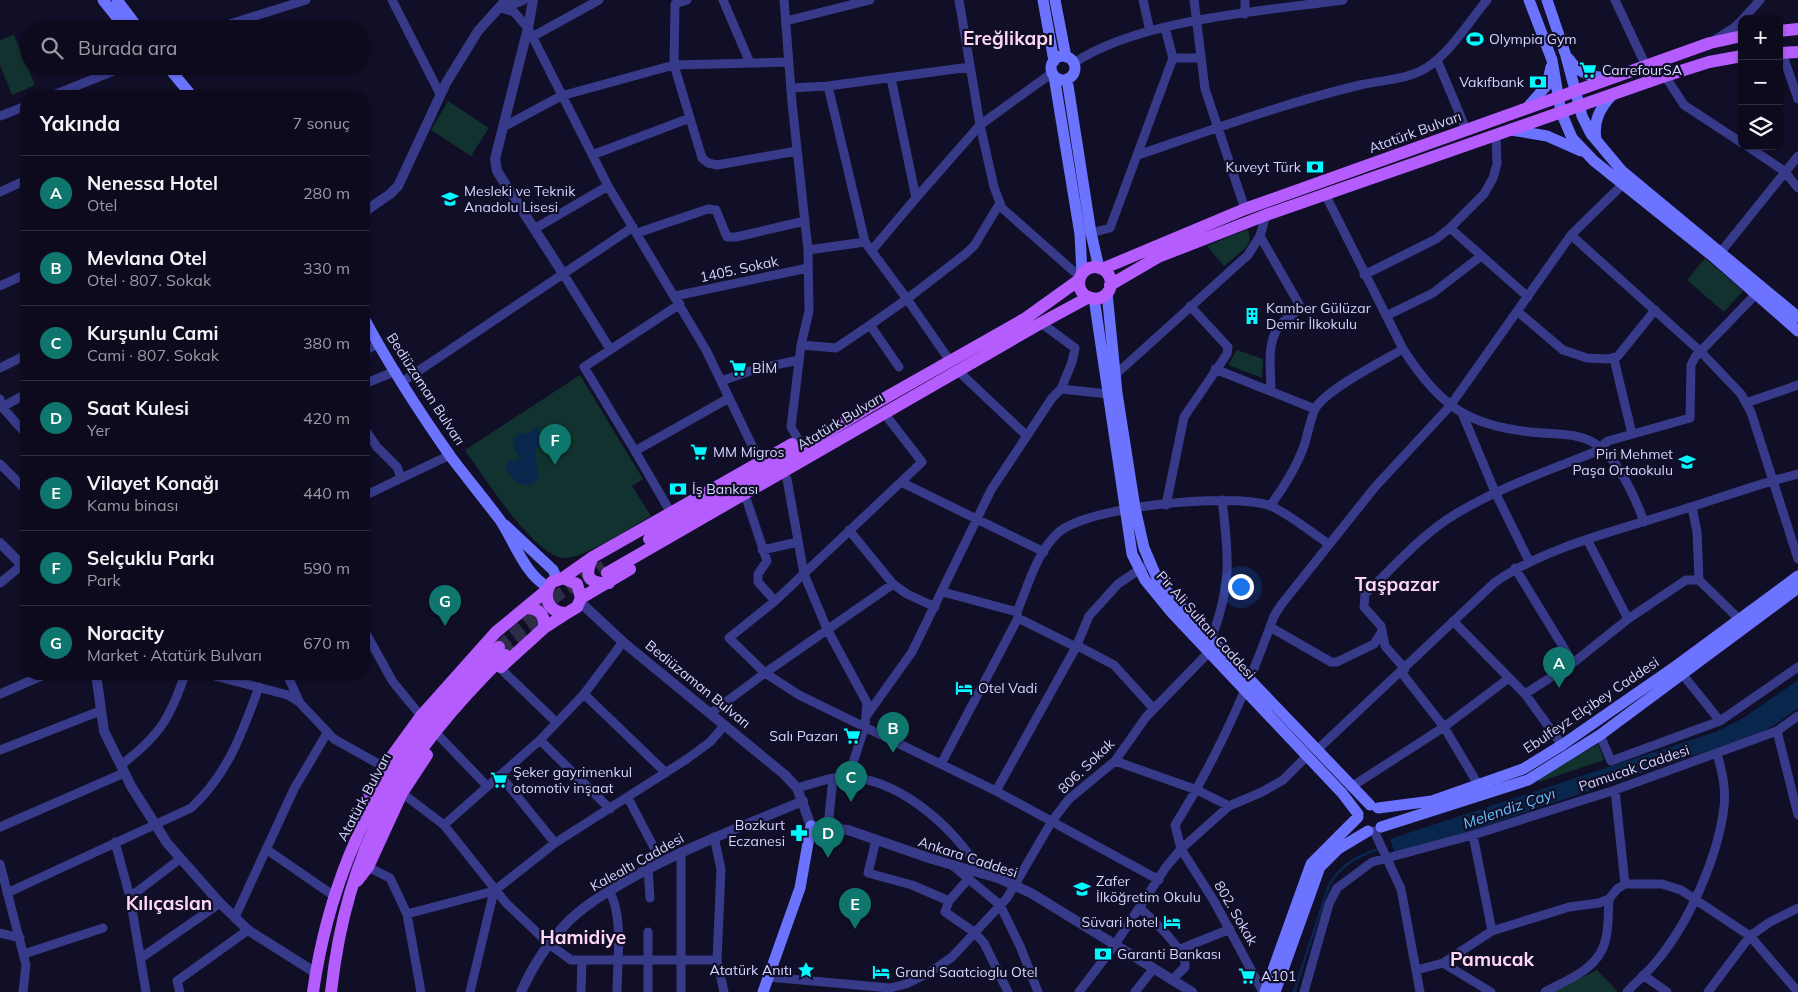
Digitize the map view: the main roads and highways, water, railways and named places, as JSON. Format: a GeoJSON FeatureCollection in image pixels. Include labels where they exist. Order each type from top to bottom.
{"type":"FeatureCollection","features":[{"type":"Feature","properties":{"kind":"main road"},"geometry":{"type":"LineString","coordinates":[[103,0],[119,20]]}},
{"type":"Feature","properties":{"kind":"main road"},"geometry":{"type":"LineString","coordinates":[[117,0],[132,20]]}},
{"type":"Feature","properties":{"kind":"main road"},"geometry":{"type":"LineString","coordinates":[[1042,0],[1054,61],[1053,74],[1080,234],[1080,289],[1092,298],[1110,375]]}},
{"type":"Feature","properties":{"kind":"main road"},"geometry":{"type":"LineString","coordinates":[[1053,74],[1061,80],[1067,80],[1074,74],[1055,0]]}},
{"type":"Feature","properties":{"kind":"main road"},"geometry":{"type":"LineString","coordinates":[[1529,0],[1552,60],[1562,112],[1572,138],[1622,185],[1715,258],[1798,332]]}},
{"type":"Feature","properties":{"kind":"main road"},"geometry":{"type":"LineString","coordinates":[[1547,0],[1585,122],[1597,140],[1622,171],[1798,317]]}},
{"type":"Feature","properties":{"kind":"main road"},"geometry":{"type":"LineString","coordinates":[[1783,31],[1798,29]]}},
{"type":"Feature","properties":{"kind":"main road","name":"Atatürk Bulvarı"},"geometry":{"type":"LineString","coordinates":[[1101,268],[1245,209],[1710,43],[1738,37]]}},
{"type":"Feature","properties":{"kind":"main road"},"geometry":{"type":"LineString","coordinates":[[1783,53],[1798,52]]}},
{"type":"Feature","properties":{"kind":"main road"},"geometry":{"type":"LineString","coordinates":[[1566,56],[1582,72],[1591,77],[1612,78]]}},
{"type":"Feature","properties":{"kind":"main road"},"geometry":{"type":"LineString","coordinates":[[1054,61],[1060,57],[1070,60]]}},
{"type":"Feature","properties":{"kind":"main road","name":"Atatürk Bulvarı"},"geometry":{"type":"LineString","coordinates":[[1108,289],[1158,257],[1266,215],[1666,76],[1709,62],[1738,57]]}},
{"type":"Feature","properties":{"kind":"main road"},"geometry":{"type":"LineString","coordinates":[[1527,108],[1547,85],[1552,60]]}},
{"type":"Feature","properties":{"kind":"main road"},"geometry":{"type":"LineString","coordinates":[[174,75],[187,90]]}},
{"type":"Feature","properties":{"kind":"main road"},"geometry":{"type":"LineString","coordinates":[[1067,80],[1091,233],[1101,268],[1108,274],[1112,394],[1129,509],[1144,548],[1160,584],[1318,749],[1350,787],[1384,816],[1376,832],[1360,826],[1358,816]]}},
{"type":"Feature","properties":{"kind":"main road"},"geometry":{"type":"LineString","coordinates":[[1597,140],[1594,129],[1596,120],[1602,106],[1612,95]]}},
{"type":"Feature","properties":{"kind":"main road"},"geometry":{"type":"LineString","coordinates":[[1510,130],[1547,136],[1587,154]]}},
{"type":"Feature","properties":{"kind":"main road"},"geometry":{"type":"LineString","coordinates":[[1080,277],[1090,268],[1101,268]]}},
{"type":"Feature","properties":{"kind":"main road","name":"Atatürk Bulvarı"},"geometry":{"type":"LineString","coordinates":[[607,574],[954,366],[1026,318],[1080,277]]}},
{"type":"Feature","properties":{"kind":"main road"},"geometry":{"type":"LineString","coordinates":[[1092,298],[1108,289]]}},
{"type":"Feature","properties":{"kind":"main road","name":"Atatürk Bulvarı"},"geometry":{"type":"LineString","coordinates":[[954,366],[1092,298]]}},
{"type":"Feature","properties":{"kind":"main road","name":"Bediüzaman Bulvarı"},"geometry":{"type":"LineString","coordinates":[[370,329],[450,455],[501,522]]}},
{"type":"Feature","properties":{"kind":"main road"},"geometry":{"type":"LineString","coordinates":[[334,896],[367,799],[384,767],[421,716],[496,632],[554,583],[593,557],[799,441],[876,413]]}},
{"type":"Feature","properties":{"kind":"main road"},"geometry":{"type":"LineString","coordinates":[[593,557],[588,568],[589,577],[596,582],[607,574],[747,501],[828,456],[876,413]]}},
{"type":"Feature","properties":{"kind":"main road","name":"Pir Ali Sultan Caddesi"},"geometry":{"type":"LineString","coordinates":[[1129,509],[1132,554],[1145,580],[1172,613],[1342,792],[1358,816]]}},
{"type":"Feature","properties":{"kind":"main road"},"geometry":{"type":"LineString","coordinates":[[501,522],[508,537],[540,582],[577,584],[581,600]]}},
{"type":"Feature","properties":{"kind":"main road"},"geometry":{"type":"LineString","coordinates":[[501,522],[554,570],[554,583],[547,599],[551,607],[558,612],[567,613]]}},
{"type":"Feature","properties":{"kind":"main road"},"geometry":{"type":"LineString","coordinates":[[350,891],[368,867],[402,793],[439,736],[470,699],[500,668],[544,628],[573,611],[581,600],[607,574]]}},
{"type":"Feature","properties":{"kind":"main road","name":"Ebulfeyz Elçibey Caddesi"},"geometry":{"type":"LineString","coordinates":[[1374,806],[1432,801],[1523,769],[1562,745],[1798,576]]}},
{"type":"Feature","properties":{"kind":"main road","name":"Ebulfeyz Elçibey Caddesi"},"geometry":{"type":"LineString","coordinates":[[1275,992],[1320,867],[1338,849],[1376,832],[1528,780],[1600,735],[1798,588]]}},
{"type":"Feature","properties":{"kind":"main road"},"geometry":{"type":"LineString","coordinates":[[525,608],[534,608],[541,613],[545,621],[544,628]]}},
{"type":"Feature","properties":{"kind":"main road","name":"Atatürk Bulvarı"},"geometry":{"type":"LineString","coordinates":[[313,992],[327,917],[334,896],[365,822],[394,769],[448,699],[502,651],[440,723],[404,772],[378,819],[350,891],[341,922],[331,992]]}},
{"type":"Feature","properties":{"kind":"main road"},"geometry":{"type":"LineString","coordinates":[[1264,992],[1311,864],[1358,816],[1363,808],[1374,806]]}},
{"type":"Feature","properties":{"kind":"main road"},"geometry":{"type":"LineString","coordinates":[[763,992],[800,888],[811,826]]}},
{"type":"Feature","properties":{"kind":"water"},"geometry":{"type":"Polygon","coordinates":[[[537,425],[541,439],[535,452],[539,476],[533,484],[519,484],[505,466],[508,461],[515,461],[520,457],[515,450],[513,439],[521,433],[530,433],[537,425]]]}},
{"type":"Feature","properties":{"kind":"water"},"geometry":{"type":"Polygon","coordinates":[[[1798,680],[1798,708],[1758,734],[1396,856],[1390,839],[1718,731],[1745,717],[1798,680]]]}},
{"type":"Feature","properties":{"kind":"waterway","name":"Melendiz Çayı"},"geometry":{"type":"LineString","coordinates":[[1294,992],[1329,885],[1350,862],[1379,849]]}},
{"type":"Feature","properties":{"kind":"tunnel"},"geometry":{"type":"LineString","coordinates":[[499,647],[558,595],[604,566]]}},
{"type":"Feature","properties":{"kind":"tunnel"},"geometry":{"type":"LineString","coordinates":[[505,655],[544,619]]}},
{"type":"Feature","properties":{"kind":"place","name":"Olympia Gym"},"geometry":{"type":"Point","coordinates":[1475,39]}},
{"type":"Feature","properties":{"kind":"place","name":"CarrefourSA"},"geometry":{"type":"Point","coordinates":[1588,70]}},
{"type":"Feature","properties":{"kind":"place","name":"Vakıfbank"},"geometry":{"type":"Point","coordinates":[1538,82]}},
{"type":"Feature","properties":{"kind":"place","name":"Kuveyt Türk"},"geometry":{"type":"Point","coordinates":[1315,167]}},
{"type":"Feature","properties":{"kind":"place","name":"Mesleki ve Teknik Anadolu Lisesi"},"geometry":{"type":"Point","coordinates":[450,199]}},
{"type":"Feature","properties":{"kind":"place","name":"Kamber Gülüzar Demir İlkokulu"},"geometry":{"type":"Point","coordinates":[1252,316]}},
{"type":"Feature","properties":{"kind":"place","name":"BİM"},"geometry":{"type":"Point","coordinates":[738,368]}},
{"type":"Feature","properties":{"kind":"place","name":"MM Migros"},"geometry":{"type":"Point","coordinates":[699,452]}},
{"type":"Feature","properties":{"kind":"place","name":"Piri Mehmet Paşa Ortaokulu"},"geometry":{"type":"Point","coordinates":[1687,462]}},
{"type":"Feature","properties":{"kind":"place","name":"Selçuklu Parkı"},"geometry":{"type":"Point","coordinates":[555,465]}},
{"type":"Feature","properties":{"kind":"place","name":"İş Bankası"},"geometry":{"type":"Point","coordinates":[678,489]}},
{"type":"Feature","properties":{"kind":"place","name":"Noracity"},"geometry":{"type":"Point","coordinates":[445,626]}},
{"type":"Feature","properties":{"kind":"place","name":"Otel Vadi"},"geometry":{"type":"Point","coordinates":[964,688]}},
{"type":"Feature","properties":{"kind":"place","name":"Nenessa Hotel"},"geometry":{"type":"Point","coordinates":[1559,688]}},
{"type":"Feature","properties":{"kind":"place","name":"Salı Pazarı"},"geometry":{"type":"Point","coordinates":[852,736]}},
{"type":"Feature","properties":{"kind":"place","name":"Mevlana Otel"},"geometry":{"type":"Point","coordinates":[893,753]}},
{"type":"Feature","properties":{"kind":"place","name":"Şeker gayrimenkul otomotiv inşaat"},"geometry":{"type":"Point","coordinates":[499,780]}},
{"type":"Feature","properties":{"kind":"place","name":"Kurşunlu Cami"},"geometry":{"type":"Point","coordinates":[851,802]}},
{"type":"Feature","properties":{"kind":"place","name":"Bozkurt Eczanesi"},"geometry":{"type":"Point","coordinates":[799,833]}},
{"type":"Feature","properties":{"kind":"place","name":"Saat Kulesi"},"geometry":{"type":"Point","coordinates":[828,858]}},
{"type":"Feature","properties":{"kind":"place","name":"Zafer İlköğretim Okulu"},"geometry":{"type":"Point","coordinates":[1082,889]}},
{"type":"Feature","properties":{"kind":"place","name":"Süvari hotel"},"geometry":{"type":"Point","coordinates":[1172,922]}},
{"type":"Feature","properties":{"kind":"place","name":"Vilayet Konağı"},"geometry":{"type":"Point","coordinates":[855,929]}},
{"type":"Feature","properties":{"kind":"place","name":"Garanti Bankası"},"geometry":{"type":"Point","coordinates":[1103,954]}},
{"type":"Feature","properties":{"kind":"place","name":"Atatürk Anıtı"},"geometry":{"type":"Point","coordinates":[806,970]}},
{"type":"Feature","properties":{"kind":"place","name":"Grand Saatcioglu Otel"},"geometry":{"type":"Point","coordinates":[881,972]}},
{"type":"Feature","properties":{"kind":"place","name":"A101"},"geometry":{"type":"Point","coordinates":[1247,976]}},
{"type":"Feature","properties":{"kind":"district","name":"Ereğlikapı"},"geometry":{"type":"Point","coordinates":[1008,38]}},
{"type":"Feature","properties":{"kind":"district","name":"Taşpazar"},"geometry":{"type":"Point","coordinates":[1397,584]}},
{"type":"Feature","properties":{"kind":"district","name":"Kılıçaslan"},"geometry":{"type":"Point","coordinates":[169,903]}},
{"type":"Feature","properties":{"kind":"district","name":"Hamidiye"},"geometry":{"type":"Point","coordinates":[583,937]}},
{"type":"Feature","properties":{"kind":"district","name":"Pamucak"},"geometry":{"type":"Point","coordinates":[1492,959]}}]}
